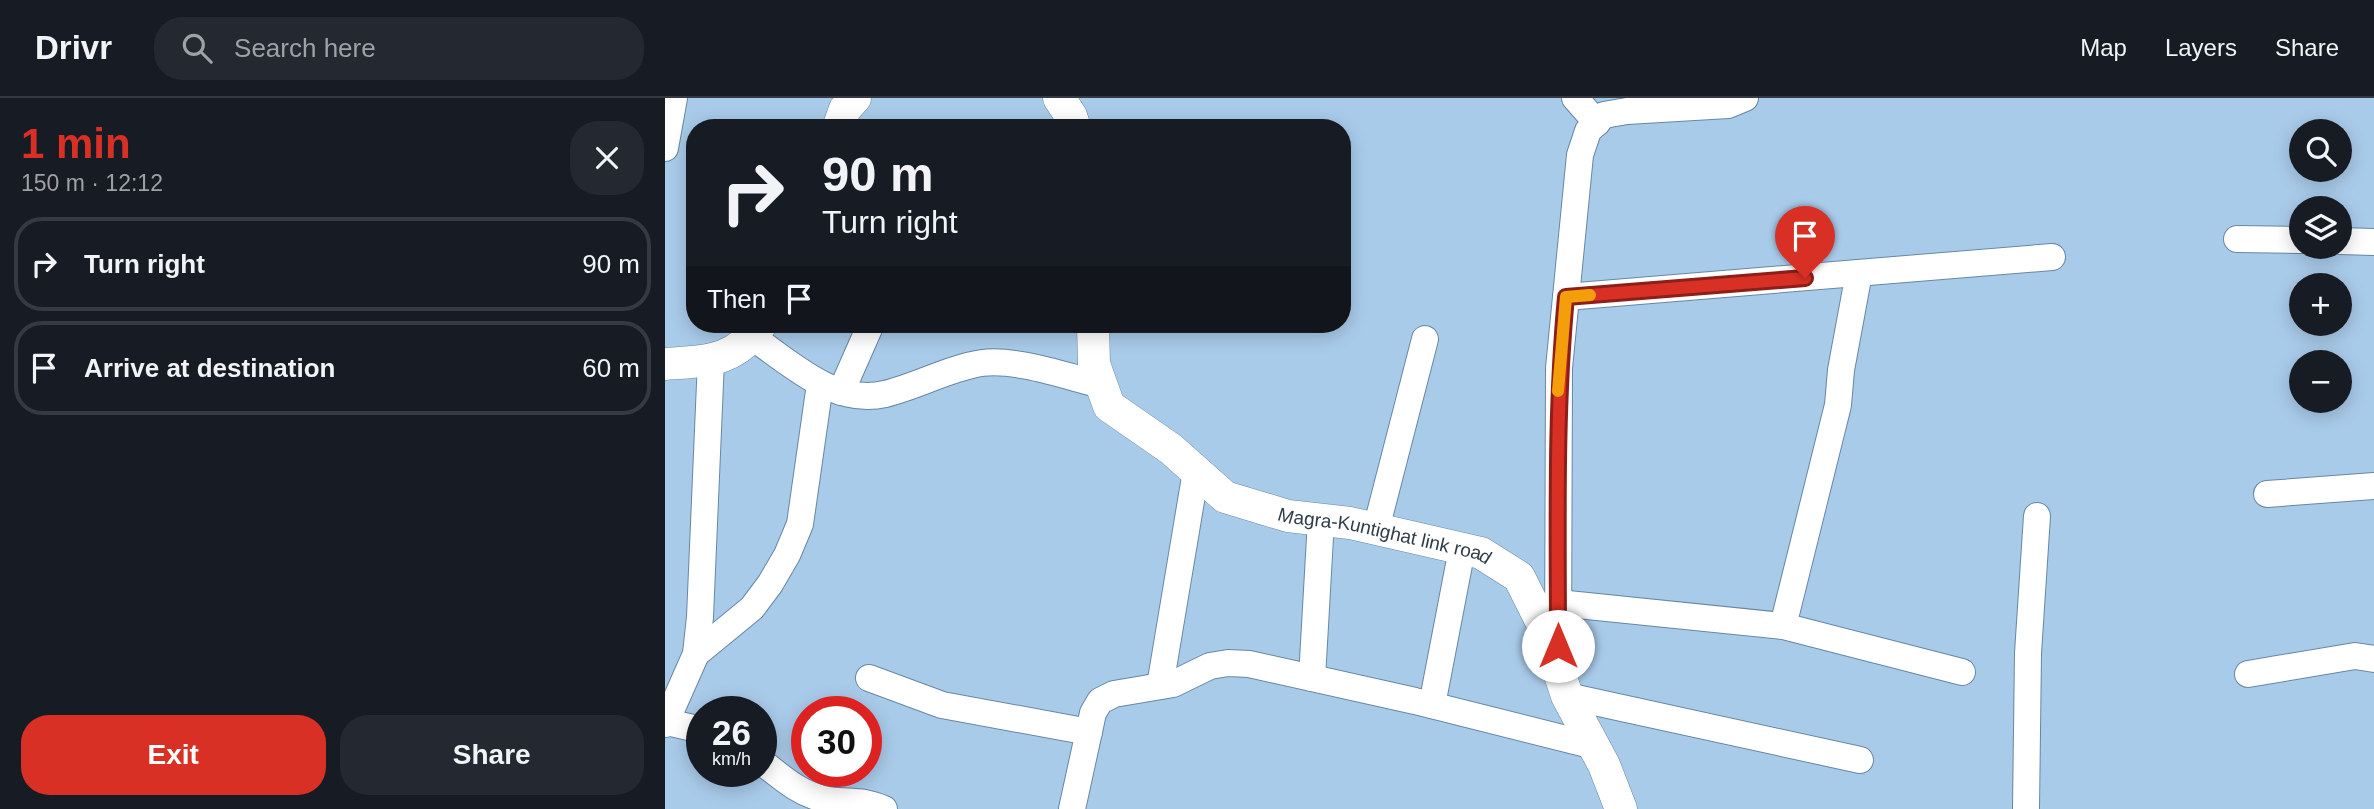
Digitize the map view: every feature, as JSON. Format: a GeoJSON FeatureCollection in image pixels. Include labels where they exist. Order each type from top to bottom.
{"type":"FeatureCollection","features":[{"type":"Feature","properties":{"kind":"street"},"geometry":{"type":"LineString","coordinates":[[665,148],[674,98]]}},
{"type":"Feature","properties":{"kind":"street"},"geometry":{"type":"LineString","coordinates":[[841,119],[845,109],[855,98]]}},
{"type":"Feature","properties":{"kind":"street"},"geometry":{"type":"LineString","coordinates":[[1059,98],[1072,119]]}},
{"type":"Feature","properties":{"kind":"street"},"geometry":{"type":"LineString","coordinates":[[1575,98],[1597,122]]}},
{"type":"Feature","properties":{"kind":"street"},"geometry":{"type":"LineString","coordinates":[[1745,98],[1728,105],[1604,115],[1588,131],[1580,155],[1559,368],[1557,423],[1558,603],[1563,682],[1860,760]]}},
{"type":"Feature","properties":{"kind":"street"},"geometry":{"type":"LineString","coordinates":[[2237,239],[2289,240]]}},
{"type":"Feature","properties":{"kind":"street"},"geometry":{"type":"LineString","coordinates":[[2352,241],[2374,242]]}},
{"type":"Feature","properties":{"kind":"street"},"geometry":{"type":"LineString","coordinates":[[1566,297],[2052,257]]}},
{"type":"Feature","properties":{"kind":"street"},"geometry":{"type":"LineString","coordinates":[[1783,626],[1838,405],[1840,370],[1859,273]]}},
{"type":"Feature","properties":{"kind":"street"},"geometry":{"type":"LineString","coordinates":[[665,364],[711,360],[727,355],[753,333]]}},
{"type":"Feature","properties":{"kind":"street"},"geometry":{"type":"LineString","coordinates":[[761,333],[831,388],[861,395],[883,394],[982,363],[1007,363],[1102,385]]}},
{"type":"Feature","properties":{"kind":"street"},"geometry":{"type":"LineString","coordinates":[[696,654],[752,608],[787,555],[800,524],[831,388],[865,333]]}},
{"type":"Feature","properties":{"kind":"street","name":"Magra-Kuntighat link road"},"geometry":{"type":"LineString","coordinates":[[1093,333],[1094,364],[1109,406],[1171,449],[1225,497],[1288,516],[1376,529],[1481,553],[1519,577],[1546,631],[1563,682],[1605,765],[1621,809]]}},
{"type":"Feature","properties":{"kind":"street"},"geometry":{"type":"LineString","coordinates":[[1376,529],[1425,339]]}},
{"type":"Feature","properties":{"kind":"street"},"geometry":{"type":"LineString","coordinates":[[686,727],[665,723],[696,654],[700,617],[711,360]]}},
{"type":"Feature","properties":{"kind":"street"},"geometry":{"type":"LineString","coordinates":[[1160,686],[1196,471]]}},
{"type":"Feature","properties":{"kind":"street"},"geometry":{"type":"LineString","coordinates":[[2267,495],[2374,486]]}},
{"type":"Feature","properties":{"kind":"street"},"geometry":{"type":"LineString","coordinates":[[2027,809],[2027,663],[2037,516]]}},
{"type":"Feature","properties":{"kind":"street"},"geometry":{"type":"LineString","coordinates":[[1312,678],[1321,520]]}},
{"type":"Feature","properties":{"kind":"street"},"geometry":{"type":"LineString","coordinates":[[1432,705],[1462,549]]}},
{"type":"Feature","properties":{"kind":"street"},"geometry":{"type":"LineString","coordinates":[[1558,603],[1783,626],[1962,672]]}},
{"type":"Feature","properties":{"kind":"street"},"geometry":{"type":"LineString","coordinates":[[2248,674],[2345,657],[2374,659]]}},
{"type":"Feature","properties":{"kind":"street"},"geometry":{"type":"LineString","coordinates":[[1072,809],[1093,713],[1100,701],[1114,694],[1173,684],[1210,666],[1228,663],[1249,664],[1432,705],[1594,746]]}},
{"type":"Feature","properties":{"kind":"street"},"geometry":{"type":"LineString","coordinates":[[869,678],[942,705],[1089,732]]}},
{"type":"Feature","properties":{"kind":"street"},"geometry":{"type":"LineString","coordinates":[[777,774],[806,793],[829,800],[869,802],[884,809]]}},
{"type":"Feature","properties":{"kind":"slow traffic"},"geometry":{"type":"LineString","coordinates":[[1558,391],[1566,297],[1590,295]]}},
{"type":"Feature","properties":{"kind":"route"},"geometry":{"type":"LineString","coordinates":[[1558,646],[1557,423],[1566,297],[1805,278]]}}]}
